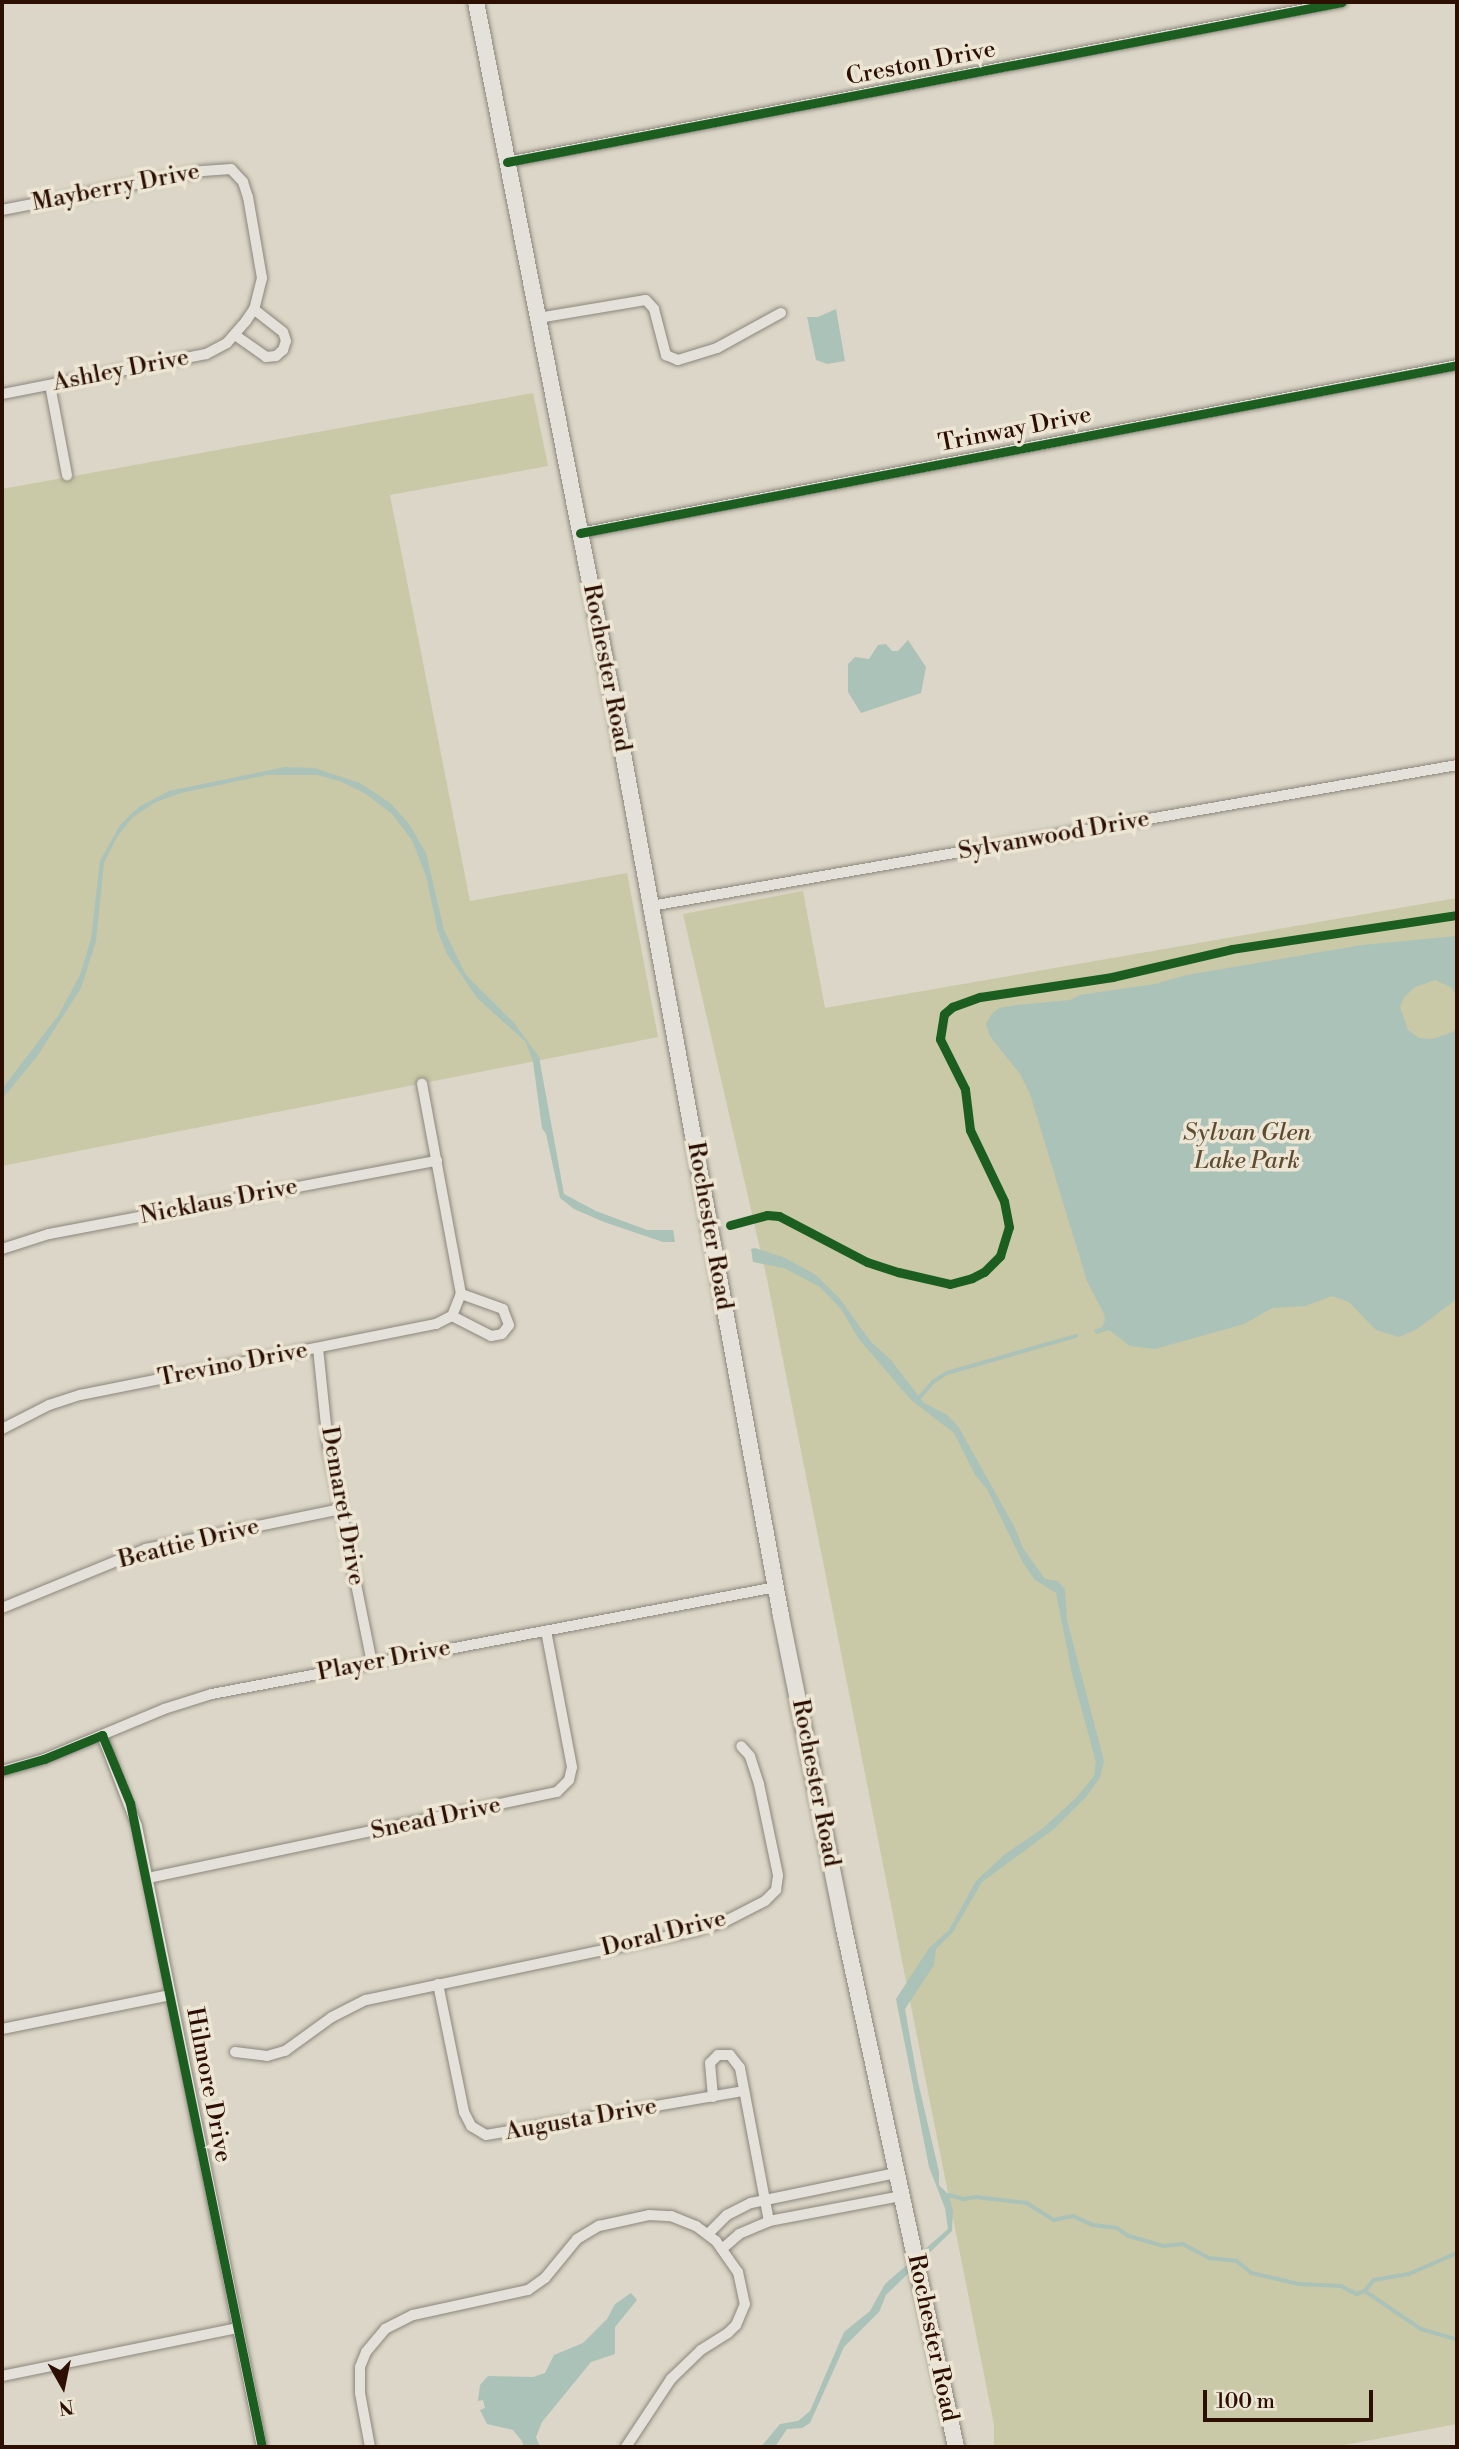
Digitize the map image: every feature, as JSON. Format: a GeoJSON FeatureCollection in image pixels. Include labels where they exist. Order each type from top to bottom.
{"type":"FeatureCollection","features":[{"type":"Feature","properties":{"kind":"main road","name":"Rochester Road"},"geometry":{"type":"LineString","coordinates":[[476,2],[651,906],[776,1587],[896,2173],[956,2447]]}},
{"type":"Feature","properties":{"kind":"street","name":"Creston Drive"},"geometry":{"type":"LineString","coordinates":[[507,162],[1342,2]]}},
{"type":"Feature","properties":{"kind":"street","name":"Mayberry Drive"},"geometry":{"type":"LineString","coordinates":[[2,210],[204,171],[231,169]]}},
{"type":"Feature","properties":{"kind":"street","name":"Ashley Drive"},"geometry":{"type":"LineString","coordinates":[[2,394],[195,357],[216,349],[235,335],[254,309],[261,288],[260,257],[246,190],[231,169]]}},
{"type":"Feature","properties":{"kind":"street"},"geometry":{"type":"LineString","coordinates":[[538,317],[646,300],[654,309],[666,355],[678,359],[717,348],[781,313]]}},
{"type":"Feature","properties":{"kind":"street"},"geometry":{"type":"LineString","coordinates":[[235,335],[266,357],[276,356],[283,350],[286,341],[284,332],[254,309]]}},
{"type":"Feature","properties":{"kind":"street","name":"Trinway Drive"},"geometry":{"type":"LineString","coordinates":[[580,533],[1457,365]]}},
{"type":"Feature","properties":{"kind":"street"},"geometry":{"type":"LineString","coordinates":[[50,385],[67,475]]}},
{"type":"Feature","properties":{"kind":"street","name":"Sylvanwood Drive"},"geometry":{"type":"LineString","coordinates":[[651,906],[1457,765]]}},
{"type":"Feature","properties":{"kind":"street"},"geometry":{"type":"LineString","coordinates":[[422,1084],[460,1298],[452,1316],[491,1336],[502,1334],[509,1325],[503,1309],[460,1298]]}},
{"type":"Feature","properties":{"kind":"street","name":"Nicklaus Drive"},"geometry":{"type":"LineString","coordinates":[[2,1249],[49,1234],[437,1161]]}},
{"type":"Feature","properties":{"kind":"street","name":"Trevino Drive"},"geometry":{"type":"LineString","coordinates":[[2,1429],[49,1405],[80,1395],[436,1324],[452,1316]]}},
{"type":"Feature","properties":{"kind":"street","name":"Demaret Drive"},"geometry":{"type":"LineString","coordinates":[[318,1348],[328,1445],[372,1663]]}},
{"type":"Feature","properties":{"kind":"street","name":"Beattie Drive"},"geometry":{"type":"LineString","coordinates":[[2,1608],[146,1549],[341,1509]]}},
{"type":"Feature","properties":{"kind":"street","name":"Player Drive"},"geometry":{"type":"LineString","coordinates":[[2,1771],[44,1759],[189,1700],[776,1587]]}},
{"type":"Feature","properties":{"kind":"street","name":"Snead Drive"},"geometry":{"type":"LineString","coordinates":[[148,1878],[557,1792],[569,1780],[572,1767],[546,1631]]}},
{"type":"Feature","properties":{"kind":"street","name":"Hilmore Drive"},"geometry":{"type":"LineString","coordinates":[[102,1735],[130,1803],[148,1878],[261,2447]]}},
{"type":"Feature","properties":{"kind":"street","name":"Doral Drive"},"geometry":{"type":"LineString","coordinates":[[235,2052],[276,2054],[300,2043],[352,2006],[438,1984],[697,1930],[724,1922],[771,1896],[776,1890],[778,1875],[759,1784],[750,1756],[741,1745]]}},
{"type":"Feature","properties":{"kind":"street","name":"Augusta Drive"},"geometry":{"type":"LineString","coordinates":[[438,1984],[464,2112],[477,2132],[500,2135],[627,2109],[674,2105],[744,2091]]}},
{"type":"Feature","properties":{"kind":"street"},"geometry":{"type":"LineString","coordinates":[[2,2029],[171,1995]]}},
{"type":"Feature","properties":{"kind":"street"},"geometry":{"type":"LineString","coordinates":[[713,2097],[710,2063],[718,2055],[730,2055],[738,2062],[769,2221]]}},
{"type":"Feature","properties":{"kind":"street"},"geometry":{"type":"LineString","coordinates":[[708,2234],[739,2207],[764,2199],[896,2173]]}},
{"type":"Feature","properties":{"kind":"street"},"geometry":{"type":"LineString","coordinates":[[722,2249],[739,2234],[769,2221],[901,2196]]}},
{"type":"Feature","properties":{"kind":"street"},"geometry":{"type":"LineString","coordinates":[[370,2447],[360,2393],[360,2367],[372,2344],[394,2323],[413,2315],[528,2290],[545,2278],[577,2238],[606,2224],[649,2215],[671,2216],[690,2222],[708,2234],[722,2249],[743,2283],[745,2295],[741,2315],[728,2333],[701,2350],[671,2379],[626,2447]]}},
{"type":"Feature","properties":{"kind":"street"},"geometry":{"type":"LineString","coordinates":[[2,2376],[238,2328]]}},
{"type":"Feature","properties":{"kind":"green space"},"geometry":{"type":"Polygon","coordinates":[[[533,393],[548,466],[390,495],[470,901],[627,873],[658,1037],[2,1166],[2,489],[533,393]]]}},
{"type":"Feature","properties":{"kind":"green space","name":"Sylvan Glen Lake Park"},"geometry":{"type":"Polygon","coordinates":[[[803,891],[825,1008],[1457,898],[1457,2424],[1333,2447],[994,2447],[994,2425],[767,1279],[683,914],[803,891]]]}},
{"type":"Feature","properties":{"kind":"shaded area"},"geometry":{"type":"Polygon","coordinates":[[[836,309],[845,361],[827,364],[816,360],[807,317],[818,317],[836,309]]]}},
{"type":"Feature","properties":{"kind":"shaded area"},"geometry":{"type":"Polygon","coordinates":[[[908,640],[926,667],[921,693],[861,713],[848,692],[848,664],[855,657],[869,659],[878,645],[886,644],[892,651],[898,651],[908,640]]]}},
{"type":"Feature","properties":{"kind":"shaded area"},"geometry":{"type":"Polygon","coordinates":[[[285,767],[314,768],[360,783],[390,803],[409,824],[426,853],[444,930],[466,975],[514,1023],[539,1057],[564,1194],[596,1211],[647,1230],[673,1230],[675,1242],[663,1242],[604,1222],[574,1209],[560,1198],[546,1134],[542,1128],[533,1062],[526,1042],[477,998],[447,954],[438,932],[426,876],[412,840],[392,814],[366,794],[342,782],[318,775],[267,775],[181,793],[156,802],[132,818],[117,837],[104,863],[96,941],[81,988],[38,1055],[2,1099],[2,1089],[58,1016],[80,975],[91,939],[100,861],[120,825],[140,806],[169,791],[285,767]]]}},
{"type":"Feature","properties":{"kind":"shaded area"},"geometry":{"type":"Polygon","coordinates":[[[1457,936],[1457,996],[1451,987],[1435,980],[1415,987],[1404,997],[1400,1007],[1408,1030],[1419,1038],[1432,1039],[1453,1032],[1457,1027],[1457,1296],[1454,1301],[1417,1329],[1399,1337],[1376,1330],[1349,1302],[1332,1296],[1305,1306],[1272,1308],[1244,1324],[1155,1349],[1130,1346],[1109,1330],[1096,1334],[1094,1330],[1102,1327],[1105,1321],[1104,1314],[1087,1281],[1030,1094],[1020,1074],[990,1036],[986,1024],[991,1015],[999,1008],[1070,1000],[1080,995],[1155,984],[1187,975],[1362,945],[1457,936]]]}},
{"type":"Feature","properties":{"kind":"shaded area"},"geometry":{"type":"Polygon","coordinates":[[[751,1249],[785,1258],[816,1275],[840,1299],[871,1342],[891,1360],[924,1403],[946,1414],[958,1426],[1014,1526],[1023,1548],[1045,1579],[1057,1581],[1065,1589],[1067,1620],[1104,1761],[1100,1778],[1086,1797],[1054,1829],[982,1882],[953,1932],[936,1949],[934,1965],[905,2009],[918,2082],[939,2172],[939,2185],[949,2195],[953,2212],[952,2231],[886,2295],[879,2312],[844,2347],[810,2423],[802,2428],[787,2429],[775,2447],[761,2447],[780,2424],[798,2421],[810,2411],[844,2332],[870,2311],[885,2284],[948,2229],[945,2208],[929,2167],[896,1999],[929,1948],[949,1930],[976,1881],[1004,1855],[1043,1828],[1076,1798],[1094,1776],[1096,1762],[1072,1674],[1056,1593],[1035,1580],[1023,1563],[987,1489],[975,1475],[954,1433],[911,1400],[858,1338],[841,1309],[820,1287],[784,1268],[753,1262],[751,1249]]]}},
{"type":"Feature","properties":{"kind":"shaded area"},"geometry":{"type":"Polygon","coordinates":[[[631,2293],[637,2300],[615,2327],[615,2354],[591,2362],[542,2422],[536,2437],[540,2447],[524,2447],[513,2430],[487,2424],[480,2410],[485,2408],[483,2400],[478,2401],[480,2385],[488,2376],[533,2377],[545,2373],[554,2355],[583,2343],[607,2319],[615,2304],[631,2293]]]}},
{"type":"Feature","properties":{"kind":"waterway"},"geometry":{"type":"LineString","coordinates":[[920,1397],[933,1382],[947,1373],[1076,1336]]}},
{"type":"Feature","properties":{"kind":"waterway"},"geometry":{"type":"LineString","coordinates":[[949,2195],[964,2199],[976,2197],[1027,2203],[1054,2220],[1073,2216],[1093,2225],[1117,2228],[1129,2236],[1164,2246],[1183,2244],[1209,2258],[1237,2261],[1252,2273],[1299,2284],[1341,2286],[1357,2294],[1365,2291],[1421,2329],[1457,2339]]}},
{"type":"Feature","properties":{"kind":"waterway"},"geometry":{"type":"LineString","coordinates":[[1365,2291],[1374,2280],[1409,2274],[1457,2253]]}},
{"type":"Feature","properties":{"kind":"cycle path"},"geometry":{"type":"LineString","coordinates":[[507,162],[1342,2]]}},
{"type":"Feature","properties":{"kind":"cycle path"},"geometry":{"type":"LineString","coordinates":[[580,533],[1457,365]]}},
{"type":"Feature","properties":{"kind":"cycle path"},"geometry":{"type":"LineString","coordinates":[[730,1225],[767,1215],[779,1216],[867,1262],[898,1272],[950,1284],[972,1278],[984,1272],[1000,1256],[1009,1227],[1004,1201],[970,1130],[965,1089],[940,1039],[944,1014],[952,1007],[980,997],[1112,977],[1232,949],[1457,915]]}},
{"type":"Feature","properties":{"kind":"cycle path"},"geometry":{"type":"LineString","coordinates":[[2,1771],[44,1759],[102,1735],[130,1803],[262,2447]]}}]}
